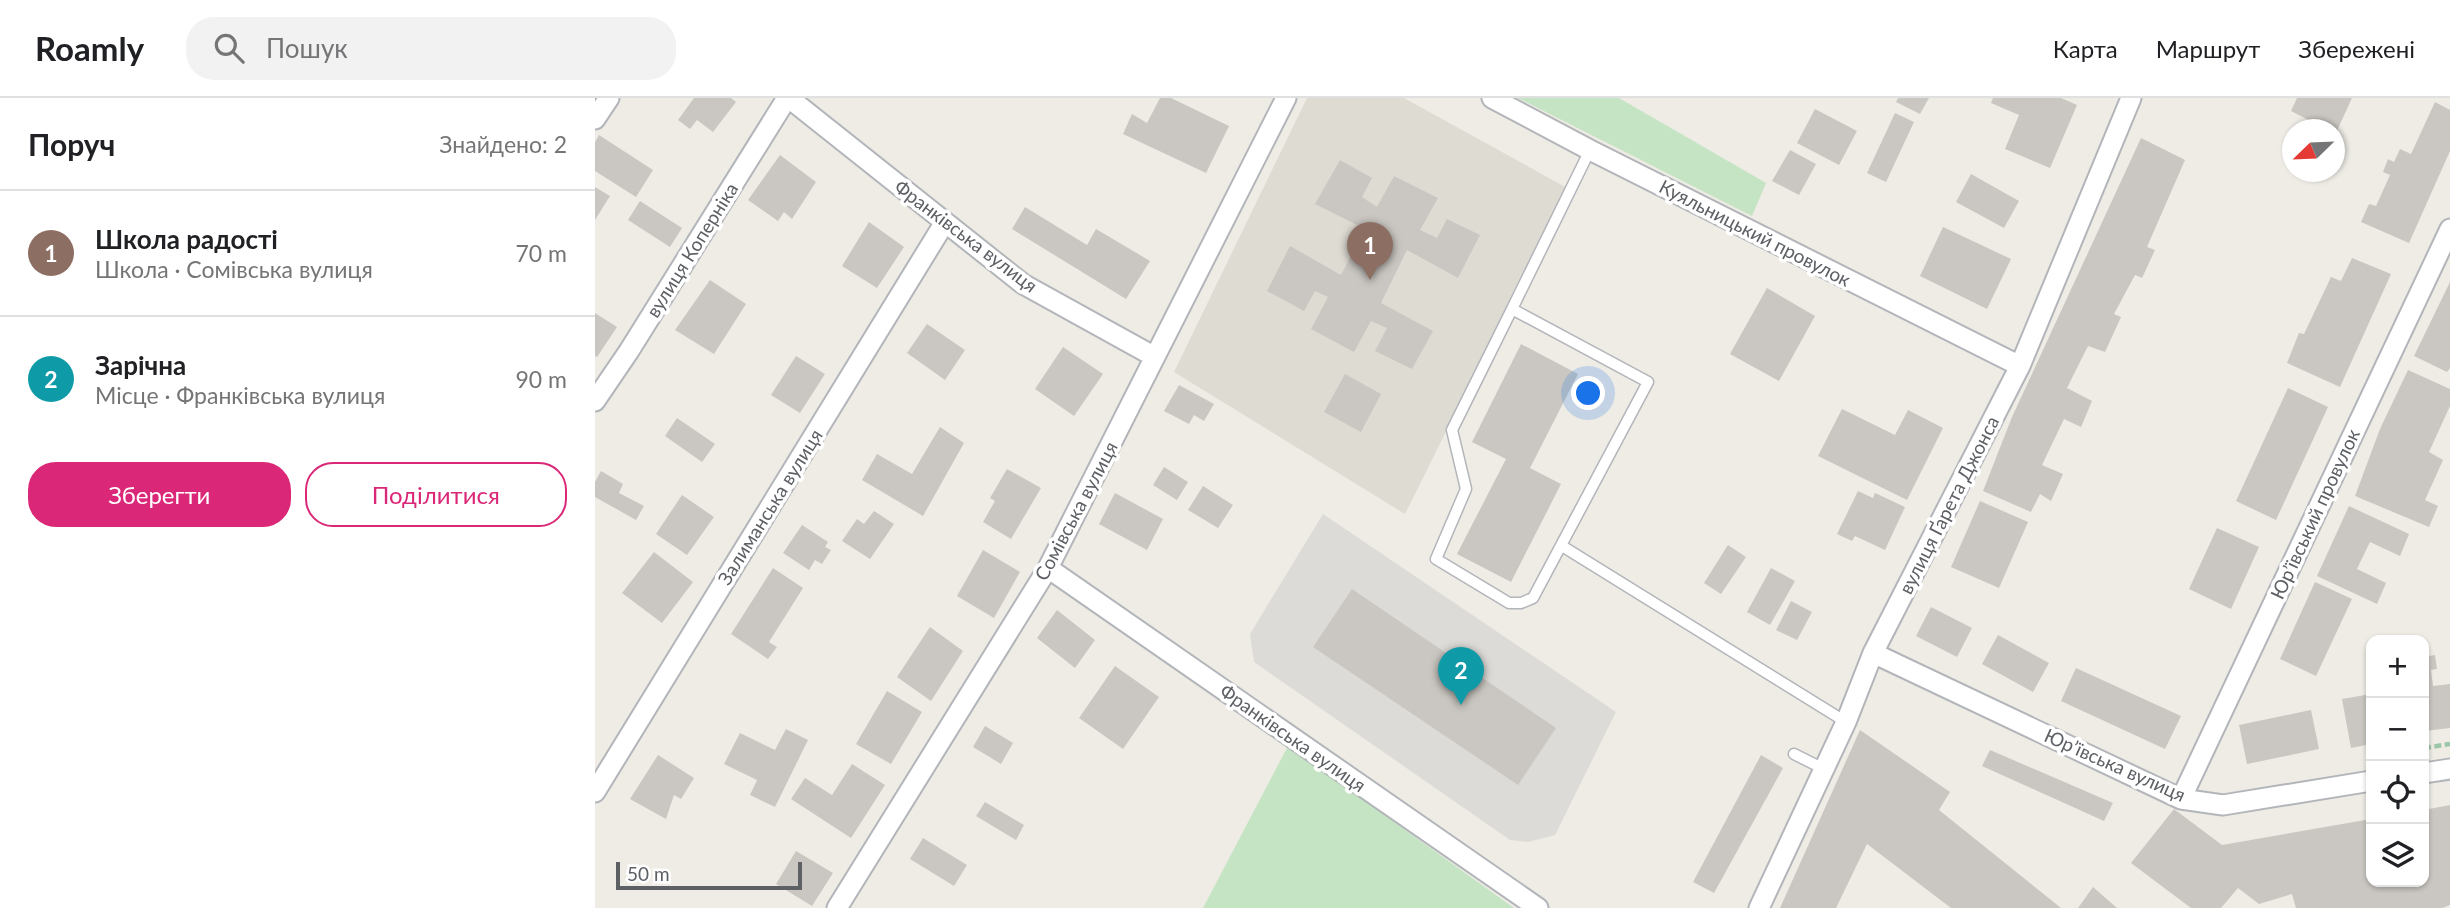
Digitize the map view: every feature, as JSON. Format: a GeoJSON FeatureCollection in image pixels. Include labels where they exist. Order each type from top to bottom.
{"type":"FeatureCollection","features":[{"type":"Feature","properties":{"kind":"street"},"geometry":{"type":"LineString","coordinates":[[595,119],[609,98]]}},
{"type":"Feature","properties":{"kind":"street","name":"Франківська вулиця"},"geometry":{"type":"LineString","coordinates":[[788,98],[1023,284],[1155,357]]}},
{"type":"Feature","properties":{"kind":"street","name":"вулиця Коперніка"},"geometry":{"type":"LineString","coordinates":[[595,401],[788,98]]}},
{"type":"Feature","properties":{"kind":"street","name":"Сомівська вулиця"},"geometry":{"type":"LineString","coordinates":[[837,908],[1048,568],[1286,98]]}},
{"type":"Feature","properties":{"kind":"street","name":"Куяльницький провулок"},"geometry":{"type":"LineString","coordinates":[[1492,98],[2020,366]]}},
{"type":"Feature","properties":{"kind":"street","name":"вулиця Ґарета Джонса"},"geometry":{"type":"LineString","coordinates":[[1759,908],[1846,722],[1873,653],[2020,366],[2131,98]]}},
{"type":"Feature","properties":{"kind":"street","name":"Залиманська вулиця"},"geometry":{"type":"LineString","coordinates":[[595,792],[945,222]]}},
{"type":"Feature","properties":{"kind":"street","name":"Юр’ївський провулок"},"geometry":{"type":"LineString","coordinates":[[2181,799],[2450,229]]}},
{"type":"Feature","properties":{"kind":"street","name":"Франківська вулиця"},"geometry":{"type":"LineString","coordinates":[[1048,568],[1538,908]]}},
{"type":"Feature","properties":{"kind":"street","name":"Юр’ївська вулиця"},"geometry":{"type":"LineString","coordinates":[[1873,653],[2181,799],[2223,805],[2366,782]]}},
{"type":"Feature","properties":{"kind":"street"},"geometry":{"type":"LineString","coordinates":[[2429,772],[2450,769]]}},
{"type":"Feature","properties":{"kind":"lane"},"geometry":{"type":"LineString","coordinates":[[1512,309],[1648,382],[1534,598],[1521,603],[1509,603],[1436,559],[1466,489],[1452,430],[1590,150]]}},
{"type":"Feature","properties":{"kind":"lane"},"geometry":{"type":"LineString","coordinates":[[1562,546],[1846,722]]}},
{"type":"Feature","properties":{"kind":"lane"},"geometry":{"type":"LineString","coordinates":[[1794,754],[1824,769]]}},
{"type":"Feature","properties":{"kind":"path"},"geometry":{"type":"LineString","coordinates":[[2429,747],[2450,744]]}},
{"type":"Feature","properties":{"kind":"shaded area"},"geometry":{"type":"Polygon","coordinates":[[[1307,98],[1404,98],[1567,188],[1405,514],[1174,372],[1307,98]]]}},
{"type":"Feature","properties":{"kind":"shaded area"},"geometry":{"type":"Polygon","coordinates":[[[1323,514],[1616,712],[1555,835],[1528,842],[1510,840],[1254,662],[1250,634],[1323,514]]]}},
{"type":"Feature","properties":{"kind":"green space"},"geometry":{"type":"Polygon","coordinates":[[[1518,98],[1619,98],[1766,183],[1752,216],[1518,98]]]}},
{"type":"Feature","properties":{"kind":"green space"},"geometry":{"type":"Polygon","coordinates":[[[1288,746],[1514,908],[1203,908],[1288,746]]]}},
{"type":"Feature","properties":{"kind":"building"},"geometry":{"type":"Polygon","coordinates":[[[694,98],[731,98],[736,102],[713,132],[697,120],[690,129],[678,120],[694,98]]]}},
{"type":"Feature","properties":{"kind":"building"},"geometry":{"type":"Polygon","coordinates":[[[1160,98],[1171,98],[1229,126],[1206,173],[1123,134],[1132,114],[1147,123],[1160,98]]]}},
{"type":"Feature","properties":{"kind":"building"},"geometry":{"type":"Polygon","coordinates":[[[1898,98],[1929,98],[1920,114],[1896,102],[1898,98]]]}},
{"type":"Feature","properties":{"kind":"building"},"geometry":{"type":"Polygon","coordinates":[[[1993,98],[2061,98],[2077,105],[2050,168],[2005,149],[2019,115],[1991,103],[1993,98]]]}},
{"type":"Feature","properties":{"kind":"building"},"geometry":{"type":"Polygon","coordinates":[[[2297,98],[2352,98],[2342,119],[2307,119],[2291,111],[2297,98]]]}},
{"type":"Feature","properties":{"kind":"building"},"geometry":{"type":"Polygon","coordinates":[[[2435,102],[2450,110],[2450,151],[2409,243],[2361,222],[2369,204],[2376,206],[2390,175],[2383,172],[2388,159],[2394,162],[2400,149],[2411,154],[2435,102]]]}},
{"type":"Feature","properties":{"kind":"building"},"geometry":{"type":"Polygon","coordinates":[[[1815,109],[1857,131],[1839,165],[1797,143],[1815,109]]]}},
{"type":"Feature","properties":{"kind":"building"},"geometry":{"type":"Polygon","coordinates":[[[1895,113],[1914,122],[1886,182],[1867,173],[1895,113]]]}},
{"type":"Feature","properties":{"kind":"building"},"geometry":{"type":"Polygon","coordinates":[[[599,135],[653,170],[636,197],[595,171],[595,142],[599,135]]]}},
{"type":"Feature","properties":{"kind":"building"},"geometry":{"type":"Polygon","coordinates":[[[2141,138],[2185,160],[2147,247],[2155,250],[2142,278],[2135,275],[2114,314],[2121,317],[2105,352],[2088,346],[2067,388],[2092,401],[2081,427],[2064,419],[2042,465],[2063,474],[2051,501],[2040,494],[2031,512],[1983,491],[2012,417],[2141,138]]]}},
{"type":"Feature","properties":{"kind":"building"},"geometry":{"type":"Polygon","coordinates":[[[1790,150],[1816,164],[1799,195],[1772,181],[1790,150]]]}},
{"type":"Feature","properties":{"kind":"building"},"geometry":{"type":"Polygon","coordinates":[[[780,155],[816,182],[792,219],[784,212],[778,221],[748,200],[780,155]]]}},
{"type":"Feature","properties":{"kind":"building"},"geometry":{"type":"Polygon","coordinates":[[[1340,160],[1372,178],[1362,197],[1377,207],[1394,176],[1438,198],[1420,230],[1437,238],[1447,219],[1480,235],[1458,278],[1407,250],[1381,303],[1433,331],[1412,369],[1375,351],[1387,328],[1371,321],[1354,352],[1311,329],[1328,297],[1315,291],[1304,311],[1267,291],[1290,246],[1341,275],[1365,229],[1315,204],[1340,160]]]}},
{"type":"Feature","properties":{"kind":"building"},"geometry":{"type":"Polygon","coordinates":[[[1971,174],[2019,201],[2004,228],[1956,202],[1971,174]]]}},
{"type":"Feature","properties":{"kind":"building"},"geometry":{"type":"Polygon","coordinates":[[[595,187],[610,196],[595,220],[595,187]]]}},
{"type":"Feature","properties":{"kind":"building"},"geometry":{"type":"Polygon","coordinates":[[[640,201],[682,228],[670,247],[628,220],[640,201]]]}},
{"type":"Feature","properties":{"kind":"building"},"geometry":{"type":"Polygon","coordinates":[[[1025,207],[1087,245],[1096,229],[1150,261],[1126,299],[1012,229],[1025,207]]]}},
{"type":"Feature","properties":{"kind":"building"},"geometry":{"type":"Polygon","coordinates":[[[869,222],[904,247],[877,288],[842,266],[869,222]]]}},
{"type":"Feature","properties":{"kind":"building"},"geometry":{"type":"Polygon","coordinates":[[[1943,227],[2011,259],[1987,309],[1920,276],[1943,227]]]}},
{"type":"Feature","properties":{"kind":"building"},"geometry":{"type":"Polygon","coordinates":[[[2352,258],[2391,274],[2340,387],[2287,363],[2299,333],[2304,334],[2331,277],[2341,281],[2352,258]]]}},
{"type":"Feature","properties":{"kind":"building"},"geometry":{"type":"Polygon","coordinates":[[[710,280],[746,304],[714,354],[675,330],[710,280]]]}},
{"type":"Feature","properties":{"kind":"building"},"geometry":{"type":"Polygon","coordinates":[[[2450,282],[2450,368],[2447,372],[2414,356],[2450,282]]]}},
{"type":"Feature","properties":{"kind":"building"},"geometry":{"type":"Polygon","coordinates":[[[1767,288],[1815,316],[1779,381],[1730,354],[1767,288]]]}},
{"type":"Feature","properties":{"kind":"building"},"geometry":{"type":"Polygon","coordinates":[[[595,313],[617,327],[597,357],[595,356],[595,313]]]}},
{"type":"Feature","properties":{"kind":"building"},"geometry":{"type":"Polygon","coordinates":[[[927,324],[965,350],[945,380],[907,353],[927,324]]]}},
{"type":"Feature","properties":{"kind":"building"},"geometry":{"type":"Polygon","coordinates":[[[1521,344],[1578,374],[1530,468],[1561,484],[1511,582],[1457,554],[1506,459],[1472,442],[1521,344]]]}},
{"type":"Feature","properties":{"kind":"building"},"geometry":{"type":"Polygon","coordinates":[[[1063,347],[1103,374],[1074,416],[1035,389],[1063,347]]]}},
{"type":"Feature","properties":{"kind":"building"},"geometry":{"type":"Polygon","coordinates":[[[796,356],[825,374],[800,413],[771,395],[796,356]]]}},
{"type":"Feature","properties":{"kind":"building"},"geometry":{"type":"Polygon","coordinates":[[[2408,370],[2450,389],[2450,406],[2429,452],[2443,460],[2425,500],[2438,506],[2429,527],[2355,496],[2380,429],[2408,370]]]}},
{"type":"Feature","properties":{"kind":"building"},"geometry":{"type":"Polygon","coordinates":[[[1345,374],[1381,394],[1361,432],[1324,412],[1345,374]]]}},
{"type":"Feature","properties":{"kind":"building"},"geometry":{"type":"Polygon","coordinates":[[[1179,385],[1214,404],[1204,421],[1194,415],[1189,424],[1164,411],[1179,385]]]}},
{"type":"Feature","properties":{"kind":"building"},"geometry":{"type":"Polygon","coordinates":[[[2288,388],[2328,407],[2276,520],[2236,501],[2288,388]]]}},
{"type":"Feature","properties":{"kind":"building"},"geometry":{"type":"Polygon","coordinates":[[[1842,409],[1895,435],[1908,410],[1943,428],[1907,500],[1818,456],[1842,409]]]}},
{"type":"Feature","properties":{"kind":"building"},"geometry":{"type":"Polygon","coordinates":[[[677,418],[715,444],[702,462],[665,436],[677,418]]]}},
{"type":"Feature","properties":{"kind":"building"},"geometry":{"type":"Polygon","coordinates":[[[940,427],[964,443],[923,516],[862,480],[877,454],[912,474],[940,427]]]}},
{"type":"Feature","properties":{"kind":"building"},"geometry":{"type":"Polygon","coordinates":[[[1164,467],[1188,482],[1177,500],[1153,485],[1164,467]]]}},
{"type":"Feature","properties":{"kind":"building"},"geometry":{"type":"Polygon","coordinates":[[[1007,469],[1041,488],[1011,539],[983,522],[995,501],[990,498],[1007,469]]]}},
{"type":"Feature","properties":{"kind":"building"},"geometry":{"type":"Polygon","coordinates":[[[601,471],[623,484],[619,493],[644,506],[636,520],[595,497],[595,482],[601,471]]]}},
{"type":"Feature","properties":{"kind":"building"},"geometry":{"type":"Polygon","coordinates":[[[1203,486],[1233,505],[1218,528],[1188,510],[1203,486]]]}},
{"type":"Feature","properties":{"kind":"building"},"geometry":{"type":"Polygon","coordinates":[[[1858,491],[1873,498],[1875,493],[1905,507],[1885,550],[1855,536],[1852,541],[1837,534],[1858,491]]]}},
{"type":"Feature","properties":{"kind":"building"},"geometry":{"type":"Polygon","coordinates":[[[1115,493],[1163,519],[1147,550],[1099,524],[1115,493]]]}},
{"type":"Feature","properties":{"kind":"building"},"geometry":{"type":"Polygon","coordinates":[[[682,495],[714,517],[687,555],[656,534],[682,495]]]}},
{"type":"Feature","properties":{"kind":"building"},"geometry":{"type":"Polygon","coordinates":[[[1980,501],[2028,522],[1999,588],[1951,567],[1980,501]]]}},
{"type":"Feature","properties":{"kind":"building"},"geometry":{"type":"Polygon","coordinates":[[[2349,506],[2409,534],[2400,556],[2370,542],[2357,569],[2386,583],[2377,604],[2317,576],[2349,506]]]}},
{"type":"Feature","properties":{"kind":"building"},"geometry":{"type":"Polygon","coordinates":[[[874,511],[894,524],[870,559],[842,541],[857,519],[864,524],[874,511]]]}},
{"type":"Feature","properties":{"kind":"building"},"geometry":{"type":"Polygon","coordinates":[[[802,525],[828,542],[825,547],[831,550],[822,564],[815,560],[809,570],[783,553],[802,525]]]}},
{"type":"Feature","properties":{"kind":"building"},"geometry":{"type":"Polygon","coordinates":[[[2217,528],[2259,547],[2231,609],[2189,589],[2217,528]]]}},
{"type":"Feature","properties":{"kind":"building"},"geometry":{"type":"Polygon","coordinates":[[[1728,545],[1746,557],[1721,594],[1704,583],[1728,545]]]}},
{"type":"Feature","properties":{"kind":"building"},"geometry":{"type":"Polygon","coordinates":[[[983,550],[1020,572],[994,618],[957,596],[983,550]]]}},
{"type":"Feature","properties":{"kind":"building"},"geometry":{"type":"Polygon","coordinates":[[[654,552],[693,582],[662,623],[622,593],[654,552]]]}},
{"type":"Feature","properties":{"kind":"building"},"geometry":{"type":"Polygon","coordinates":[[[773,568],[803,588],[769,642],[777,647],[768,659],[731,634],[773,568]]]}},
{"type":"Feature","properties":{"kind":"building"},"geometry":{"type":"Polygon","coordinates":[[[1771,568],[1795,581],[1770,625],[1747,612],[1771,568]]]}},
{"type":"Feature","properties":{"kind":"building"},"geometry":{"type":"Polygon","coordinates":[[[2315,582],[2352,599],[2316,676],[2280,659],[2315,582]]]}},
{"type":"Feature","properties":{"kind":"building"},"geometry":{"type":"Polygon","coordinates":[[[1352,589],[1556,728],[1518,785],[1313,647],[1352,589]]]}},
{"type":"Feature","properties":{"kind":"building"},"geometry":{"type":"Polygon","coordinates":[[[1791,601],[1812,612],[1797,640],[1776,630],[1791,601]]]}},
{"type":"Feature","properties":{"kind":"building"},"geometry":{"type":"Polygon","coordinates":[[[1931,607],[1972,628],[1957,657],[1916,636],[1931,607]]]}},
{"type":"Feature","properties":{"kind":"building"},"geometry":{"type":"Polygon","coordinates":[[[1057,610],[1095,640],[1075,668],[1037,638],[1057,610]]]}},
{"type":"Feature","properties":{"kind":"building"},"geometry":{"type":"Polygon","coordinates":[[[930,627],[963,651],[931,701],[897,677],[930,627]]]}},
{"type":"Feature","properties":{"kind":"building"},"geometry":{"type":"Polygon","coordinates":[[[1998,635],[2049,663],[2033,692],[1982,664],[1998,635]]]}},
{"type":"Feature","properties":{"kind":"building"},"geometry":{"type":"Polygon","coordinates":[[[2435,655],[2437,669],[2431,670],[2433,686],[2450,684],[2450,728],[2429,731],[2429,656],[2435,655]]]}},
{"type":"Feature","properties":{"kind":"building"},"geometry":{"type":"Polygon","coordinates":[[[1115,666],[1159,697],[1123,749],[1079,718],[1115,666]]]}},
{"type":"Feature","properties":{"kind":"building"},"geometry":{"type":"Polygon","coordinates":[[[2076,668],[2181,716],[2165,749],[2061,701],[2076,668]]]}},
{"type":"Feature","properties":{"kind":"building"},"geometry":{"type":"Polygon","coordinates":[[[887,691],[922,712],[891,764],[856,744],[887,691]]]}},
{"type":"Feature","properties":{"kind":"building"},"geometry":{"type":"Polygon","coordinates":[[[2366,695],[2366,745],[2351,748],[2342,699],[2366,695]]]}},
{"type":"Feature","properties":{"kind":"building"},"geometry":{"type":"Polygon","coordinates":[[[2311,710],[2319,749],[2247,764],[2239,725],[2311,710]]]}},
{"type":"Feature","properties":{"kind":"building"},"geometry":{"type":"Polygon","coordinates":[[[985,726],[1013,743],[1001,764],[973,747],[985,726]]]}},
{"type":"Feature","properties":{"kind":"building"},"geometry":{"type":"Polygon","coordinates":[[[786,729],[808,740],[775,807],[750,795],[757,780],[724,764],[740,733],[775,750],[786,729]]]}},
{"type":"Feature","properties":{"kind":"building"},"geometry":{"type":"Polygon","coordinates":[[[1860,730],[1950,792],[1939,810],[2061,908],[1951,908],[1867,844],[1836,908],[1780,908],[1860,730]]]}},
{"type":"Feature","properties":{"kind":"building"},"geometry":{"type":"Polygon","coordinates":[[[1990,750],[2113,803],[2104,821],[1982,766],[1990,750]]]}},
{"type":"Feature","properties":{"kind":"building"},"geometry":{"type":"Polygon","coordinates":[[[658,755],[694,778],[681,799],[674,795],[666,819],[630,799],[658,755]]]}},
{"type":"Feature","properties":{"kind":"building"},"geometry":{"type":"Polygon","coordinates":[[[1761,755],[1783,768],[1714,893],[1693,882],[1761,755]]]}},
{"type":"Feature","properties":{"kind":"building"},"geometry":{"type":"Polygon","coordinates":[[[852,764],[885,785],[851,838],[791,799],[805,778],[832,795],[852,764]]]}},
{"type":"Feature","properties":{"kind":"building"},"geometry":{"type":"Polygon","coordinates":[[[985,802],[1024,825],[1016,840],[976,816],[985,802]]]}},
{"type":"Feature","properties":{"kind":"building"},"geometry":{"type":"Polygon","coordinates":[[[2450,805],[2450,905],[2442,908],[2296,908],[2292,894],[2259,904],[2238,888],[2221,908],[2191,908],[2131,863],[2174,809],[2222,845],[2366,820],[2366,887],[2429,887],[2429,809],[2450,805]]]}},
{"type":"Feature","properties":{"kind":"building"},"geometry":{"type":"Polygon","coordinates":[[[923,838],[967,865],[954,886],[910,859],[923,838]]]}},
{"type":"Feature","properties":{"kind":"building"},"geometry":{"type":"Polygon","coordinates":[[[796,851],[833,873],[812,906],[776,884],[796,851]]]}},
{"type":"Feature","properties":{"kind":"building"},"geometry":{"type":"Polygon","coordinates":[[[2093,887],[2117,908],[2078,908],[2093,887]]]}},
{"type":"Feature","properties":{"kind":"place","name":"Школа радості"},"geometry":{"type":"Point","coordinates":[1370,280]}},
{"type":"Feature","properties":{"kind":"place","name":"Зарічна"},"geometry":{"type":"Point","coordinates":[1461,705]}}]}
